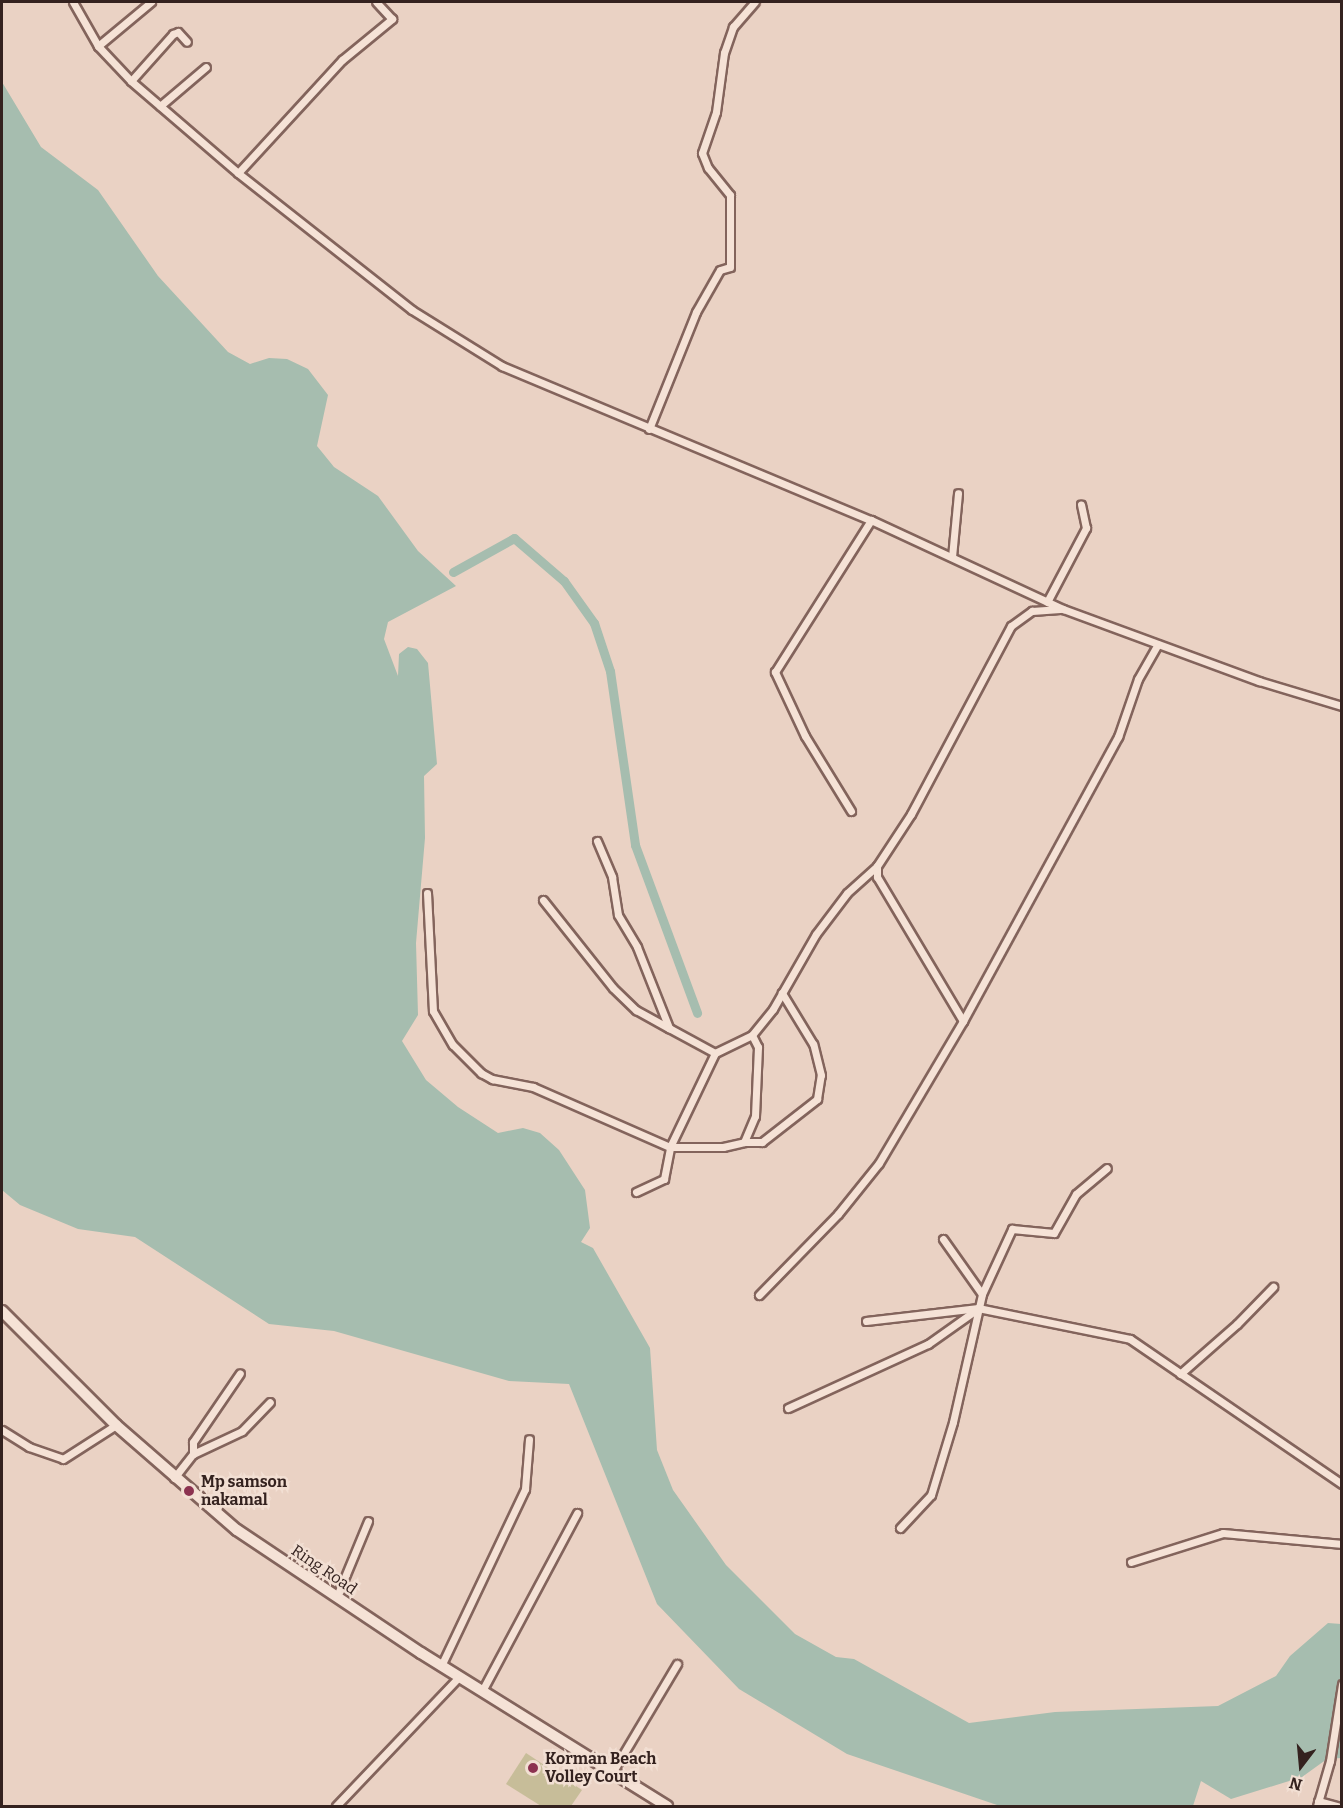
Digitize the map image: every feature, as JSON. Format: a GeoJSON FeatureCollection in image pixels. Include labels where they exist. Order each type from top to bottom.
{"type":"FeatureCollection","features":[{"type":"Feature","properties":{"kind":"main road","name":"Ring Road"},"geometry":{"type":"LineString","coordinates":[[2,1311],[116,1425],[174,1478],[237,1530],[441,1666],[667,1806]]}},
{"type":"Feature","properties":{"kind":"street"},"geometry":{"type":"LineString","coordinates":[[73,2],[98,46],[131,81],[238,173],[302,226],[432,322],[502,366],[871,520],[1063,609],[1341,706]]}},
{"type":"Feature","properties":{"kind":"street"},"geometry":{"type":"LineString","coordinates":[[98,46],[151,2]]}},
{"type":"Feature","properties":{"kind":"street"},"geometry":{"type":"LineString","coordinates":[[238,173],[342,60],[392,19],[376,2]]}},
{"type":"Feature","properties":{"kind":"street"},"geometry":{"type":"LineString","coordinates":[[649,429],[696,312],[720,270],[730,267],[730,195],[708,168],[702,153],[716,112],[717,84],[727,44],[733,27],[754,2]]}},
{"type":"Feature","properties":{"kind":"street"},"geometry":{"type":"LineString","coordinates":[[131,81],[173,34],[178,32],[187,42]]}},
{"type":"Feature","properties":{"kind":"street"},"geometry":{"type":"LineString","coordinates":[[160,106],[206,67]]}},
{"type":"Feature","properties":{"kind":"street"},"geometry":{"type":"LineString","coordinates":[[952,557],[958,493]]}},
{"type":"Feature","properties":{"kind":"street"},"geometry":{"type":"LineString","coordinates":[[1047,602],[1086,528],[1081,505]]}},
{"type":"Feature","properties":{"kind":"street"},"geometry":{"type":"LineString","coordinates":[[851,811],[805,736],[775,672],[871,520]]}},
{"type":"Feature","properties":{"kind":"street"},"geometry":{"type":"LineString","coordinates":[[636,1192],[664,1179],[670,1147],[715,1053],[752,1035],[782,993],[816,934],[848,893],[877,866],[911,814],[1011,626],[1032,611],[1063,609]]}},
{"type":"Feature","properties":{"kind":"street"},"geometry":{"type":"LineString","coordinates":[[759,1295],[838,1214],[879,1163],[963,1021],[1118,737],[1138,679],[1158,644]]}},
{"type":"Feature","properties":{"kind":"street"},"geometry":{"type":"LineString","coordinates":[[597,841],[612,877],[618,915],[638,947],[669,1028]]}},
{"type":"Feature","properties":{"kind":"street"},"geometry":{"type":"LineString","coordinates":[[877,866],[877,877],[963,1021]]}},
{"type":"Feature","properties":{"kind":"street"},"geometry":{"type":"LineString","coordinates":[[427,893],[433,1011],[453,1045],[492,1080],[533,1087],[670,1147],[723,1147],[744,1142],[762,1142],[817,1098],[821,1075],[813,1044],[782,993]]}},
{"type":"Feature","properties":{"kind":"street"},"geometry":{"type":"LineString","coordinates":[[543,900],[613,988],[636,1010],[715,1053]]}},
{"type":"Feature","properties":{"kind":"street"},"geometry":{"type":"LineString","coordinates":[[744,1142],[755,1116],[759,1070],[758,1047],[752,1035]]}},
{"type":"Feature","properties":{"kind":"street"},"geometry":{"type":"LineString","coordinates":[[900,1528],[931,1496],[953,1422],[982,1293],[1012,1229],[1054,1233],[1076,1194],[1107,1168]]}},
{"type":"Feature","properties":{"kind":"street"},"geometry":{"type":"LineString","coordinates":[[943,1239],[982,1293]]}},
{"type":"Feature","properties":{"kind":"street"},"geometry":{"type":"LineString","coordinates":[[1180,1374],[1237,1324],[1273,1287]]}},
{"type":"Feature","properties":{"kind":"street"},"geometry":{"type":"LineString","coordinates":[[788,1408],[928,1344],[978,1308]]}},
{"type":"Feature","properties":{"kind":"street"},"geometry":{"type":"LineString","coordinates":[[866,1320],[978,1308],[1130,1339],[1341,1484]]}},
{"type":"Feature","properties":{"kind":"street"},"geometry":{"type":"LineString","coordinates":[[193,1454],[193,1442],[240,1373]]}},
{"type":"Feature","properties":{"kind":"street"},"geometry":{"type":"LineString","coordinates":[[174,1478],[193,1454],[243,1431],[270,1402]]}},
{"type":"Feature","properties":{"kind":"street"},"geometry":{"type":"LineString","coordinates":[[2,1430],[28,1447],[63,1459],[116,1425]]}},
{"type":"Feature","properties":{"kind":"street"},"geometry":{"type":"LineString","coordinates":[[441,1666],[525,1490],[529,1439]]}},
{"type":"Feature","properties":{"kind":"street"},"geometry":{"type":"LineString","coordinates":[[482,1691],[577,1513]]}},
{"type":"Feature","properties":{"kind":"street"},"geometry":{"type":"LineString","coordinates":[[337,1596],[368,1521]]}},
{"type":"Feature","properties":{"kind":"street"},"geometry":{"type":"LineString","coordinates":[[1131,1562],[1223,1533],[1341,1544]]}},
{"type":"Feature","properties":{"kind":"street"},"geometry":{"type":"LineString","coordinates":[[612,1773],[677,1664]]}},
{"type":"Feature","properties":{"kind":"street"},"geometry":{"type":"LineString","coordinates":[[336,1806],[459,1677]]}},
{"type":"Feature","properties":{"kind":"street"},"geometry":{"type":"LineString","coordinates":[[1337,1806],[1318,1804],[1330,1761],[1341,1684]]}},
{"type":"Feature","properties":{"kind":"shaded area"},"geometry":{"type":"Polygon","coordinates":[[[2,82],[41,147],[98,190],[158,276],[228,352],[250,364],[269,358],[287,359],[308,369],[328,395],[317,446],[334,467],[378,496],[418,551],[456,586],[388,622],[384,639],[398,676],[399,654],[408,647],[417,649],[428,663],[437,764],[424,776],[425,838],[416,943],[418,1015],[402,1041],[426,1080],[458,1107],[498,1133],[523,1128],[540,1133],[559,1150],[585,1190],[590,1228],[581,1242],[593,1248],[650,1348],[657,1450],[673,1490],[726,1565],[795,1634],[836,1657],[854,1659],[969,1723],[1055,1712],[1218,1706],[1276,1676],[1290,1656],[1328,1623],[1341,1624],[1341,1758],[1327,1759],[1302,1777],[1231,1799],[1201,1781],[1193,1806],[1000,1806],[847,1754],[739,1689],[657,1604],[569,1384],[509,1381],[334,1331],[269,1324],[135,1237],[78,1229],[20,1205],[2,1190],[2,82]]]}},
{"type":"Feature","properties":{"kind":"shaded area","name":"Korman Beach Volley Court"},"geometry":{"type":"Polygon","coordinates":[[[526,1753],[582,1790],[571,1806],[541,1806],[506,1784],[526,1753]]]}},
{"type":"Feature","properties":{"kind":"waterway"},"geometry":{"type":"LineString","coordinates":[[453,572],[514,538],[564,581],[594,623],[610,671],[635,845],[697,1013]]}},
{"type":"Feature","properties":{"kind":"place","name":"Mp samson nakamal"},"geometry":{"type":"Point","coordinates":[189,1491]}},
{"type":"Feature","properties":{"kind":"place","name":"Korman Beach Volley Court"},"geometry":{"type":"Point","coordinates":[533,1768]}}]}
